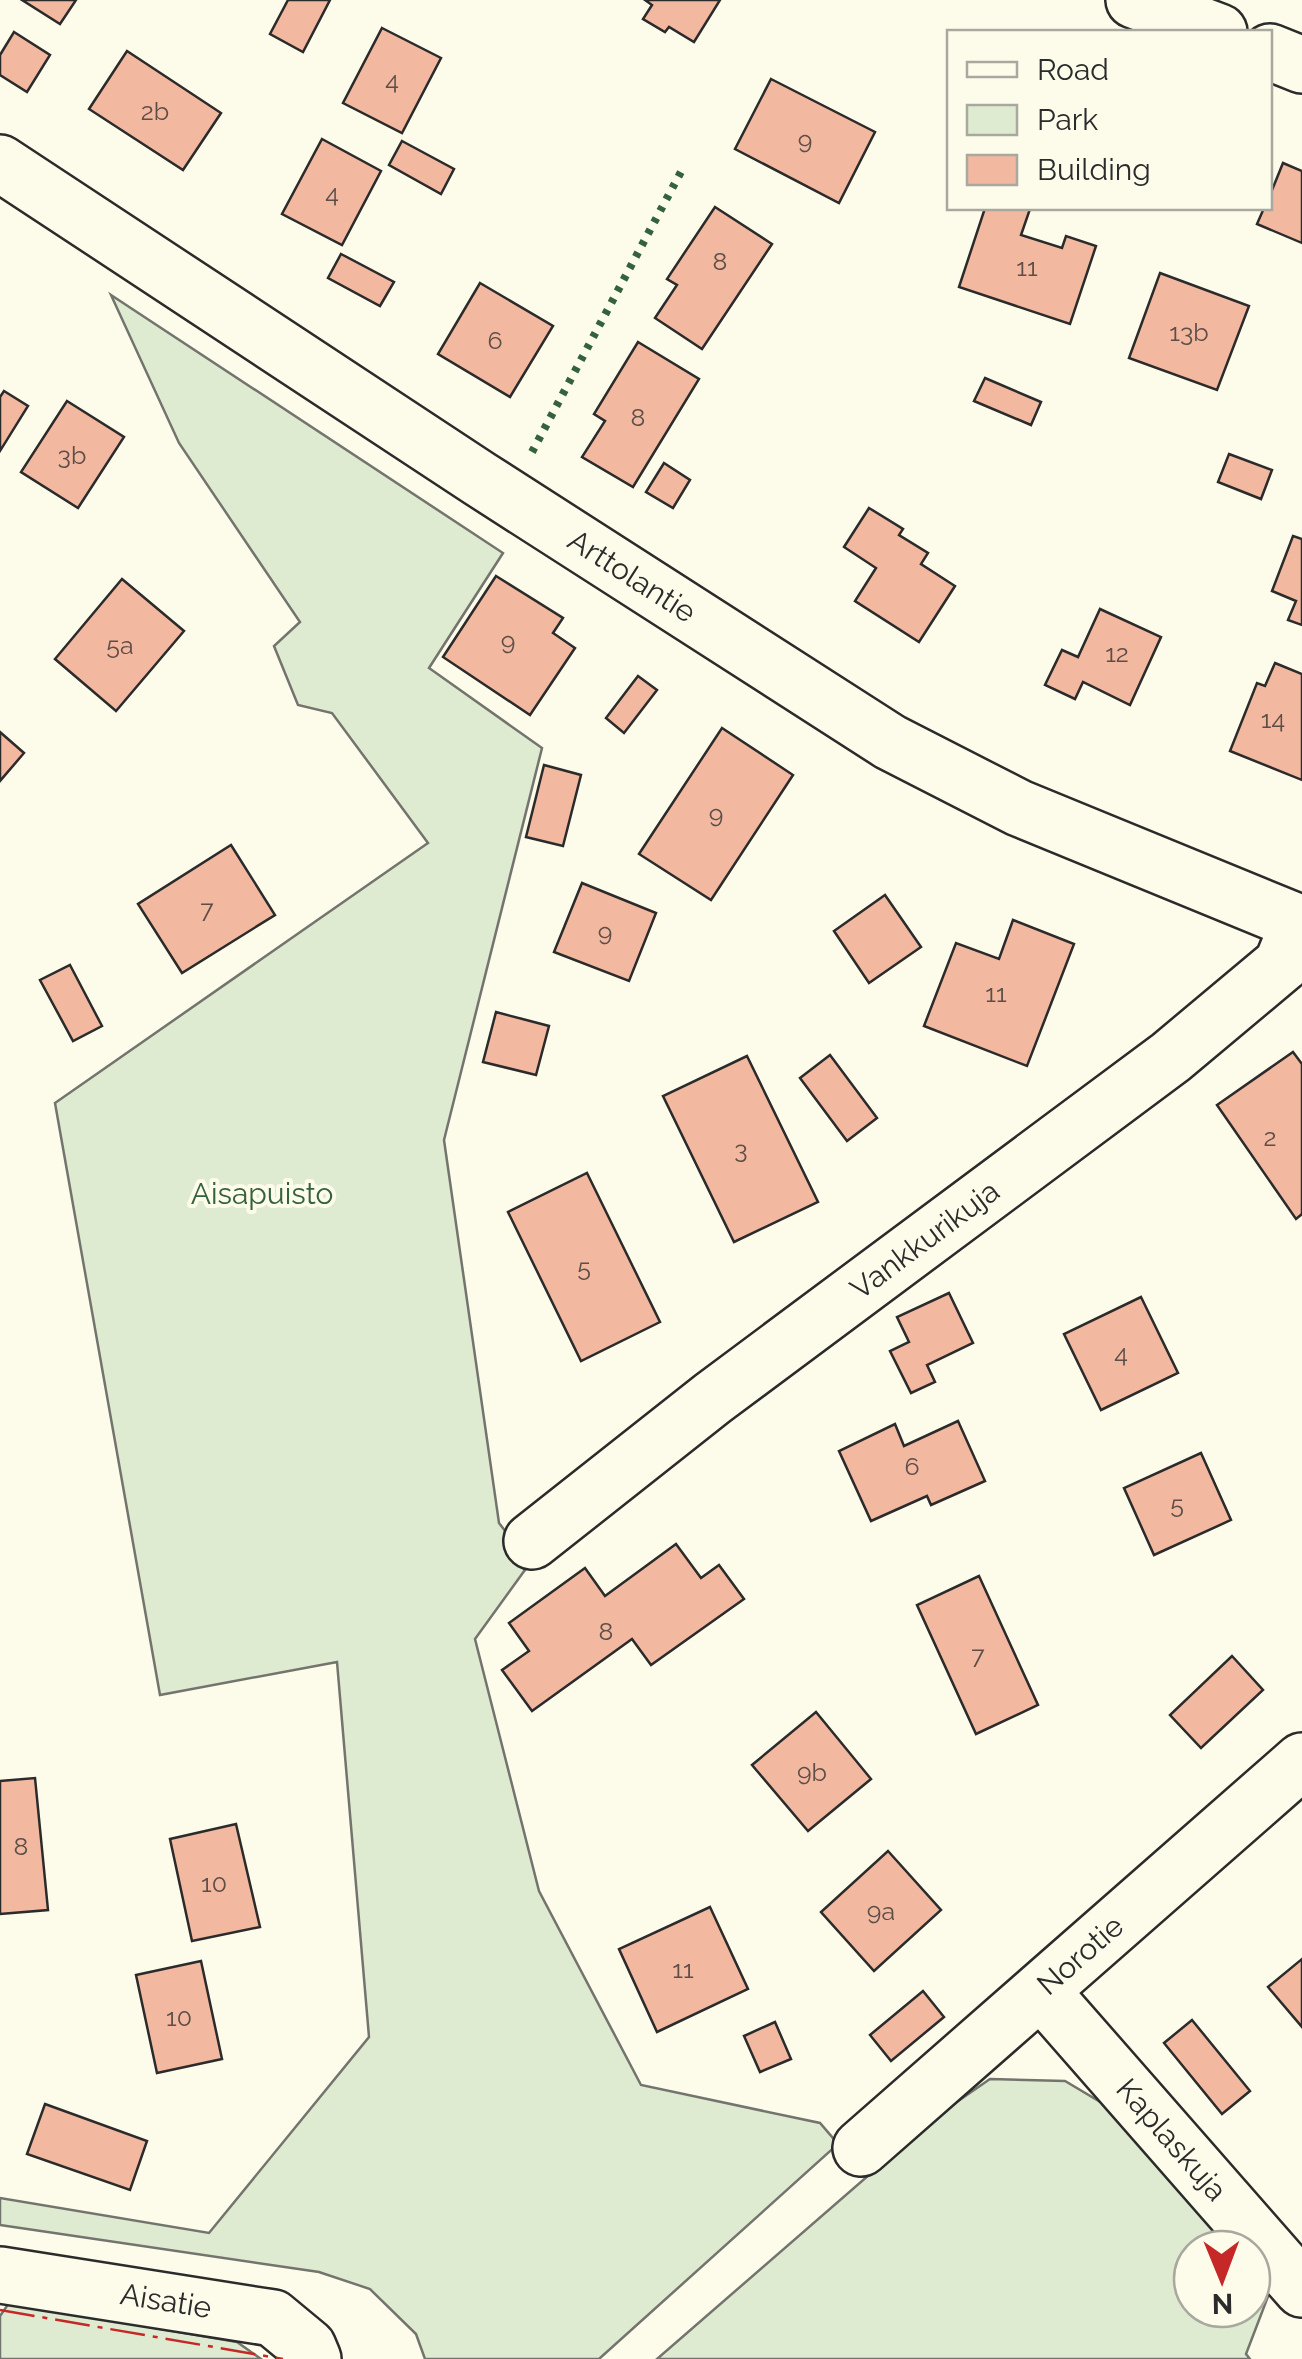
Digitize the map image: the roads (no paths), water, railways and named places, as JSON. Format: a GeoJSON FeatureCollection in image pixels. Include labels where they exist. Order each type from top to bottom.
{"type":"FeatureCollection","features":[{"type":"Feature","properties":{"kind":"street"},"geometry":{"type":"LineString","coordinates":[[1134,0],[1214,30]]}},
{"type":"Feature","properties":{"kind":"street"},"geometry":{"type":"LineString","coordinates":[[1272,53],[1302,64]]}},
{"type":"Feature","properties":{"kind":"street","name":"Arttolantie"},"geometry":{"type":"LineString","coordinates":[[0,163],[480,479],[890,742],[1019,808],[1301,923]]}},
{"type":"Feature","properties":{"kind":"street","name":"Vankkurikuja"},"geometry":{"type":"LineString","coordinates":[[532,1541],[713,1398],[1171,1056],[1282,964],[1301,923]]}},
{"type":"Feature","properties":{"kind":"street","name":"Norotie"},"geometry":{"type":"LineString","coordinates":[[861,2148],[1302,1760]]}},
{"type":"Feature","properties":{"kind":"street","name":"Kaplaskuja"},"geometry":{"type":"LineString","coordinates":[[1041,1991],[1302,2289]]}},
{"type":"Feature","properties":{"kind":"street","name":"Aisatie"},"geometry":{"type":"LineString","coordinates":[[0,2275],[273,2318],[308,2346],[313,2359]]}},
{"type":"Feature","properties":{"kind":"park label","name":"Aisapuisto"},"geometry":{"type":"Point","coordinates":[262,1194]}}]}
